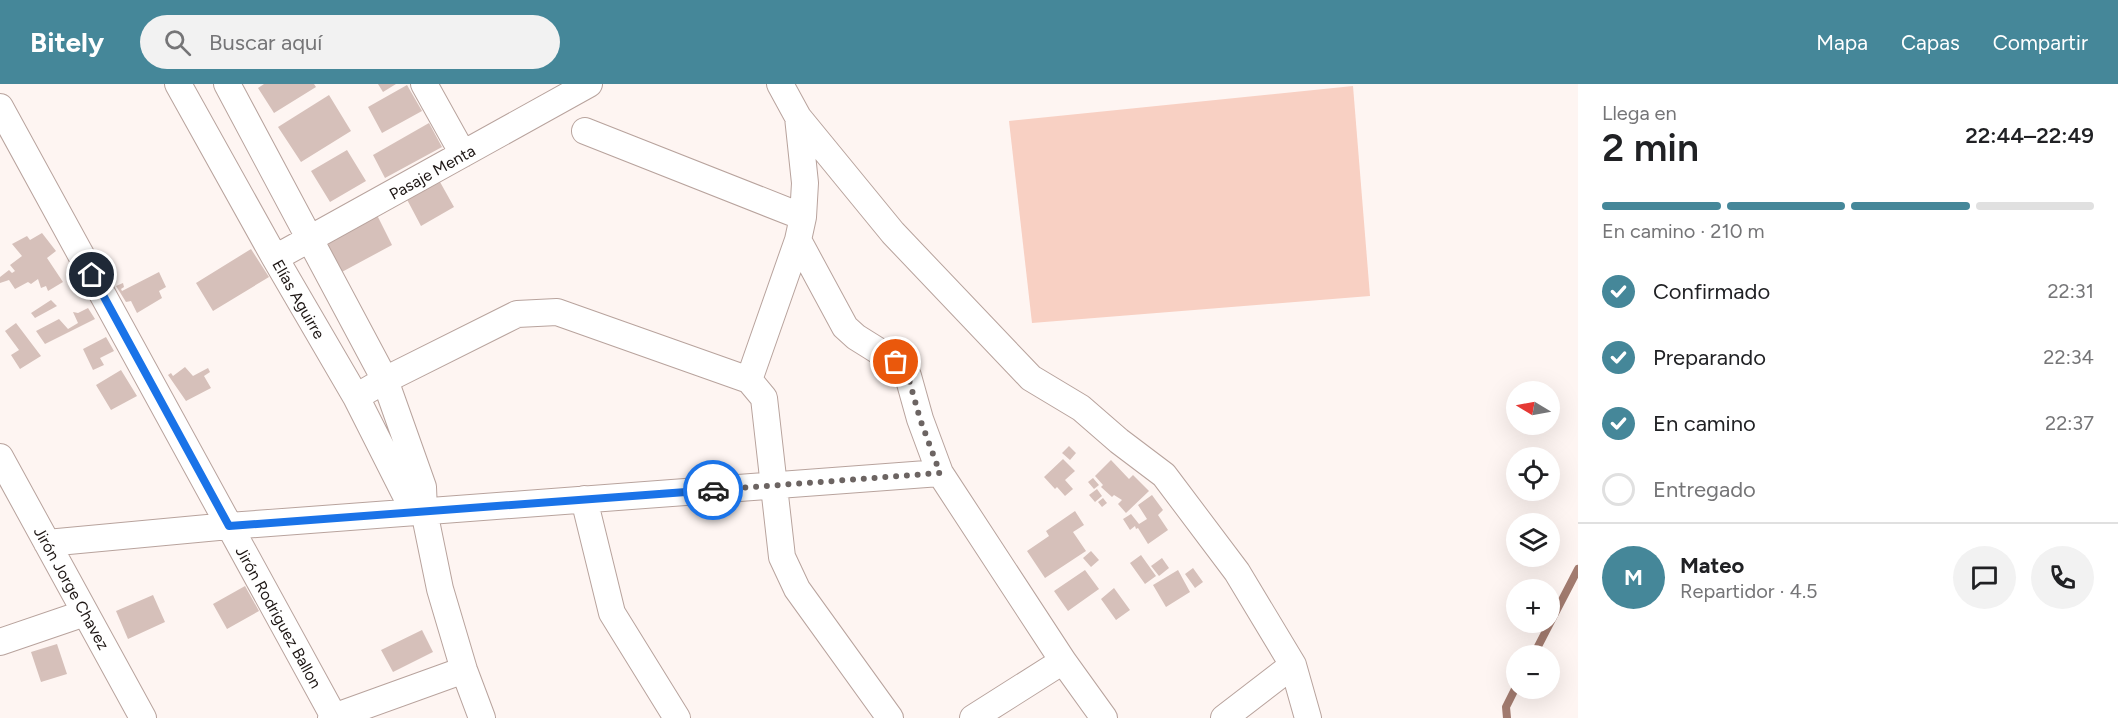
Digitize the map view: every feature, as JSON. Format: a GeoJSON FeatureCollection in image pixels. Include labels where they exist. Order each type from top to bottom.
{"type":"FeatureCollection","features":[{"type":"Feature","properties":{"kind":"street","name":"Elías Aguirre"},"geometry":{"type":"LineString","coordinates":[[178,84],[275,258],[357,397],[405,494],[424,511]]}},
{"type":"Feature","properties":{"kind":"street"},"geometry":{"type":"LineString","coordinates":[[227,84],[385,380],[423,488],[424,511],[440,590],[464,670],[482,718]]}},
{"type":"Feature","properties":{"kind":"street"},"geometry":{"type":"LineString","coordinates":[[424,84],[463,154]]}},
{"type":"Feature","properties":{"kind":"street","name":"Pasaje Menta"},"geometry":{"type":"LineString","coordinates":[[275,258],[589,84]]}},
{"type":"Feature","properties":{"kind":"street"},"geometry":{"type":"LineString","coordinates":[[780,84],[798,117],[893,233],[1030,378],[1081,408],[1119,441],[1164,475],[1237,572],[1293,665],[1308,718]]}},
{"type":"Feature","properties":{"kind":"street","name":"Jirón Rodriguez Ballon"},"geometry":{"type":"LineString","coordinates":[[0,107],[333,717]]}},
{"type":"Feature","properties":{"kind":"street"},"geometry":{"type":"LineString","coordinates":[[749,380],[801,228],[806,183],[798,117]]}},
{"type":"Feature","properties":{"kind":"street"},"geometry":{"type":"LineString","coordinates":[[585,131],[801,228],[845,327],[856,338],[896,362],[908,376],[920,419],[940,473],[1063,660],[1104,718]]}},
{"type":"Feature","properties":{"kind":"street"},"geometry":{"type":"LineString","coordinates":[[357,397],[385,380],[517,314],[557,312],[749,380],[764,398],[782,557],[796,589],[890,718]]}},
{"type":"Feature","properties":{"kind":"street","name":"Jirón Jorge Chavez"},"geometry":{"type":"LineString","coordinates":[[0,458],[143,718]]}},
{"type":"Feature","properties":{"kind":"street"},"geometry":{"type":"LineString","coordinates":[[47,543],[229,526],[940,473]]}},
{"type":"Feature","properties":{"kind":"street"},"geometry":{"type":"LineString","coordinates":[[584,499],[612,613],[664,713]]}},
{"type":"Feature","properties":{"kind":"street"},"geometry":{"type":"LineString","coordinates":[[0,642],[85,613]]}},
{"type":"Feature","properties":{"kind":"street"},"geometry":{"type":"LineString","coordinates":[[973,718],[1063,660]]}},
{"type":"Feature","properties":{"kind":"street"},"geometry":{"type":"LineString","coordinates":[[1224,718],[1293,665]]}},
{"type":"Feature","properties":{"kind":"street"},"geometry":{"type":"LineString","coordinates":[[333,717],[464,670]]}},
{"type":"Feature","properties":{"kind":"shaded area"},"geometry":{"type":"Polygon","coordinates":[[[1353,86],[1370,296],[1032,323],[1009,121],[1353,86]]]}},
{"type":"Feature","properties":{"kind":"building"},"geometry":{"type":"Polygon","coordinates":[[[264,84],[314,84],[316,87],[274,113],[258,88],[264,84]]]}},
{"type":"Feature","properties":{"kind":"building"},"geometry":{"type":"Polygon","coordinates":[[[378,84],[396,84],[383,92],[378,84]]]}},
{"type":"Feature","properties":{"kind":"building"},"geometry":{"type":"Polygon","coordinates":[[[407,85],[422,111],[382,133],[368,107],[407,85]]]}},
{"type":"Feature","properties":{"kind":"building"},"geometry":{"type":"Polygon","coordinates":[[[329,95],[351,131],[301,162],[278,127],[329,95]]]}},
{"type":"Feature","properties":{"kind":"building"},"geometry":{"type":"Polygon","coordinates":[[[429,123],[442,147],[385,178],[373,155],[429,123]]]}},
{"type":"Feature","properties":{"kind":"building"},"geometry":{"type":"Polygon","coordinates":[[[347,150],[366,181],[330,202],[311,171],[347,150]]]}},
{"type":"Feature","properties":{"kind":"building"},"geometry":{"type":"Polygon","coordinates":[[[435,173],[454,207],[421,226],[403,192],[435,173]]]}},
{"type":"Feature","properties":{"kind":"building"},"geometry":{"type":"Polygon","coordinates":[[[377,215],[392,245],[340,273],[324,243],[377,215]]]}},
{"type":"Feature","properties":{"kind":"building"},"geometry":{"type":"Polygon","coordinates":[[[42,233],[56,251],[47,258],[63,282],[48,291],[46,286],[41,288],[38,279],[15,289],[9,280],[0,283],[0,277],[9,270],[12,273],[15,271],[10,265],[22,256],[12,244],[27,236],[30,240],[42,233]]]}},
{"type":"Feature","properties":{"kind":"building"},"geometry":{"type":"Polygon","coordinates":[[[251,249],[269,277],[213,311],[196,283],[251,249]]]}},
{"type":"Feature","properties":{"kind":"building"},"geometry":{"type":"Polygon","coordinates":[[[159,272],[166,287],[159,291],[162,298],[137,313],[131,301],[126,302],[116,286],[123,283],[122,291],[159,272]]]}},
{"type":"Feature","properties":{"kind":"building"},"geometry":{"type":"Polygon","coordinates":[[[51,300],[57,306],[35,318],[31,313],[51,300]]]}},
{"type":"Feature","properties":{"kind":"building"},"geometry":{"type":"Polygon","coordinates":[[[88,308],[95,319],[45,344],[36,331],[59,319],[68,329],[78,323],[73,312],[78,313],[88,308]]]}},
{"type":"Feature","properties":{"kind":"building"},"geometry":{"type":"Polygon","coordinates":[[[16,323],[41,356],[20,369],[11,355],[19,350],[5,331],[16,323]]]}},
{"type":"Feature","properties":{"kind":"building"},"geometry":{"type":"Polygon","coordinates":[[[106,337],[114,351],[100,358],[104,365],[93,370],[83,349],[106,337]]]}},
{"type":"Feature","properties":{"kind":"building"},"geometry":{"type":"Polygon","coordinates":[[[185,367],[193,376],[208,368],[210,372],[204,376],[211,388],[186,401],[168,375],[171,373],[173,376],[185,367]]]}},
{"type":"Feature","properties":{"kind":"building"},"geometry":{"type":"Polygon","coordinates":[[[121,370],[137,396],[111,410],[96,385],[121,370]]]}},
{"type":"Feature","properties":{"kind":"building"},"geometry":{"type":"Polygon","coordinates":[[[1069,446],[1076,453],[1070,460],[1062,453],[1069,446]]]}},
{"type":"Feature","properties":{"kind":"building"},"geometry":{"type":"Polygon","coordinates":[[[1063,459],[1075,471],[1065,480],[1073,489],[1065,496],[1044,477],[1063,459]]]}},
{"type":"Feature","properties":{"kind":"building"},"geometry":{"type":"Polygon","coordinates":[[[1111,460],[1129,479],[1133,475],[1149,491],[1126,513],[1118,504],[1122,500],[1114,495],[1112,497],[1101,487],[1103,485],[1095,476],[1111,460]]]}},
{"type":"Feature","properties":{"kind":"building"},"geometry":{"type":"Polygon","coordinates":[[[1093,478],[1099,485],[1094,489],[1088,482],[1093,478]]]}},
{"type":"Feature","properties":{"kind":"building"},"geometry":{"type":"Polygon","coordinates":[[[1097,489],[1102,496],[1095,502],[1089,495],[1097,489]]]}},
{"type":"Feature","properties":{"kind":"building"},"geometry":{"type":"Polygon","coordinates":[[[1152,495],[1163,510],[1158,515],[1168,530],[1148,544],[1138,528],[1136,529],[1135,526],[1130,530],[1123,519],[1131,514],[1139,524],[1147,519],[1138,505],[1152,495]]]}},
{"type":"Feature","properties":{"kind":"building"},"geometry":{"type":"Polygon","coordinates":[[[1103,498],[1107,503],[1102,507],[1098,502],[1103,498]]]}},
{"type":"Feature","properties":{"kind":"building"},"geometry":{"type":"Polygon","coordinates":[[[1075,511],[1084,525],[1073,532],[1086,551],[1045,578],[1027,551],[1049,536],[1046,531],[1075,511]]]}},
{"type":"Feature","properties":{"kind":"building"},"geometry":{"type":"Polygon","coordinates":[[[1091,551],[1099,560],[1091,567],[1083,558],[1091,551]]]}},
{"type":"Feature","properties":{"kind":"building"},"geometry":{"type":"Polygon","coordinates":[[[1141,555],[1156,576],[1145,584],[1130,563],[1141,555]]]}},
{"type":"Feature","properties":{"kind":"building"},"geometry":{"type":"Polygon","coordinates":[[[1162,558],[1169,568],[1159,576],[1151,566],[1162,558]]]}},
{"type":"Feature","properties":{"kind":"building"},"geometry":{"type":"Polygon","coordinates":[[[1193,568],[1203,582],[1195,588],[1185,574],[1193,568]]]}},
{"type":"Feature","properties":{"kind":"building"},"geometry":{"type":"Polygon","coordinates":[[[1085,570],[1099,589],[1068,611],[1054,591],[1085,570]]]}},
{"type":"Feature","properties":{"kind":"building"},"geometry":{"type":"Polygon","coordinates":[[[1178,570],[1190,592],[1166,607],[1153,585],[1178,570]]]}},
{"type":"Feature","properties":{"kind":"building"},"geometry":{"type":"Polygon","coordinates":[[[245,586],[259,611],[227,629],[213,604],[245,586]]]}},
{"type":"Feature","properties":{"kind":"building"},"geometry":{"type":"Polygon","coordinates":[[[1114,588],[1130,610],[1116,620],[1101,599],[1114,588]]]}},
{"type":"Feature","properties":{"kind":"building"},"geometry":{"type":"Polygon","coordinates":[[[153,595],[165,622],[128,639],[116,611],[153,595]]]}},
{"type":"Feature","properties":{"kind":"building"},"geometry":{"type":"Polygon","coordinates":[[[422,630],[433,652],[393,672],[381,650],[422,630]]]}},
{"type":"Feature","properties":{"kind":"building"},"geometry":{"type":"Polygon","coordinates":[[[57,644],[67,674],[41,682],[31,652],[57,644]]]}},
{"type":"Feature","properties":{"kind":"waterway"},"geometry":{"type":"LineString","coordinates":[[1539,645],[1578,569]]}},
{"type":"Feature","properties":{"kind":"waterway"},"geometry":{"type":"LineString","coordinates":[[1507,718],[1506,707],[1510,699]]}},
{"type":"Feature","properties":{"kind":"way so far"},"geometry":{"type":"LineString","coordinates":[[713,490],[940,473],[920,419],[908,376],[896,362]]}},
{"type":"Feature","properties":{"kind":"route"},"geometry":{"type":"LineString","coordinates":[[92,275],[229,526],[713,490]]}}]}
